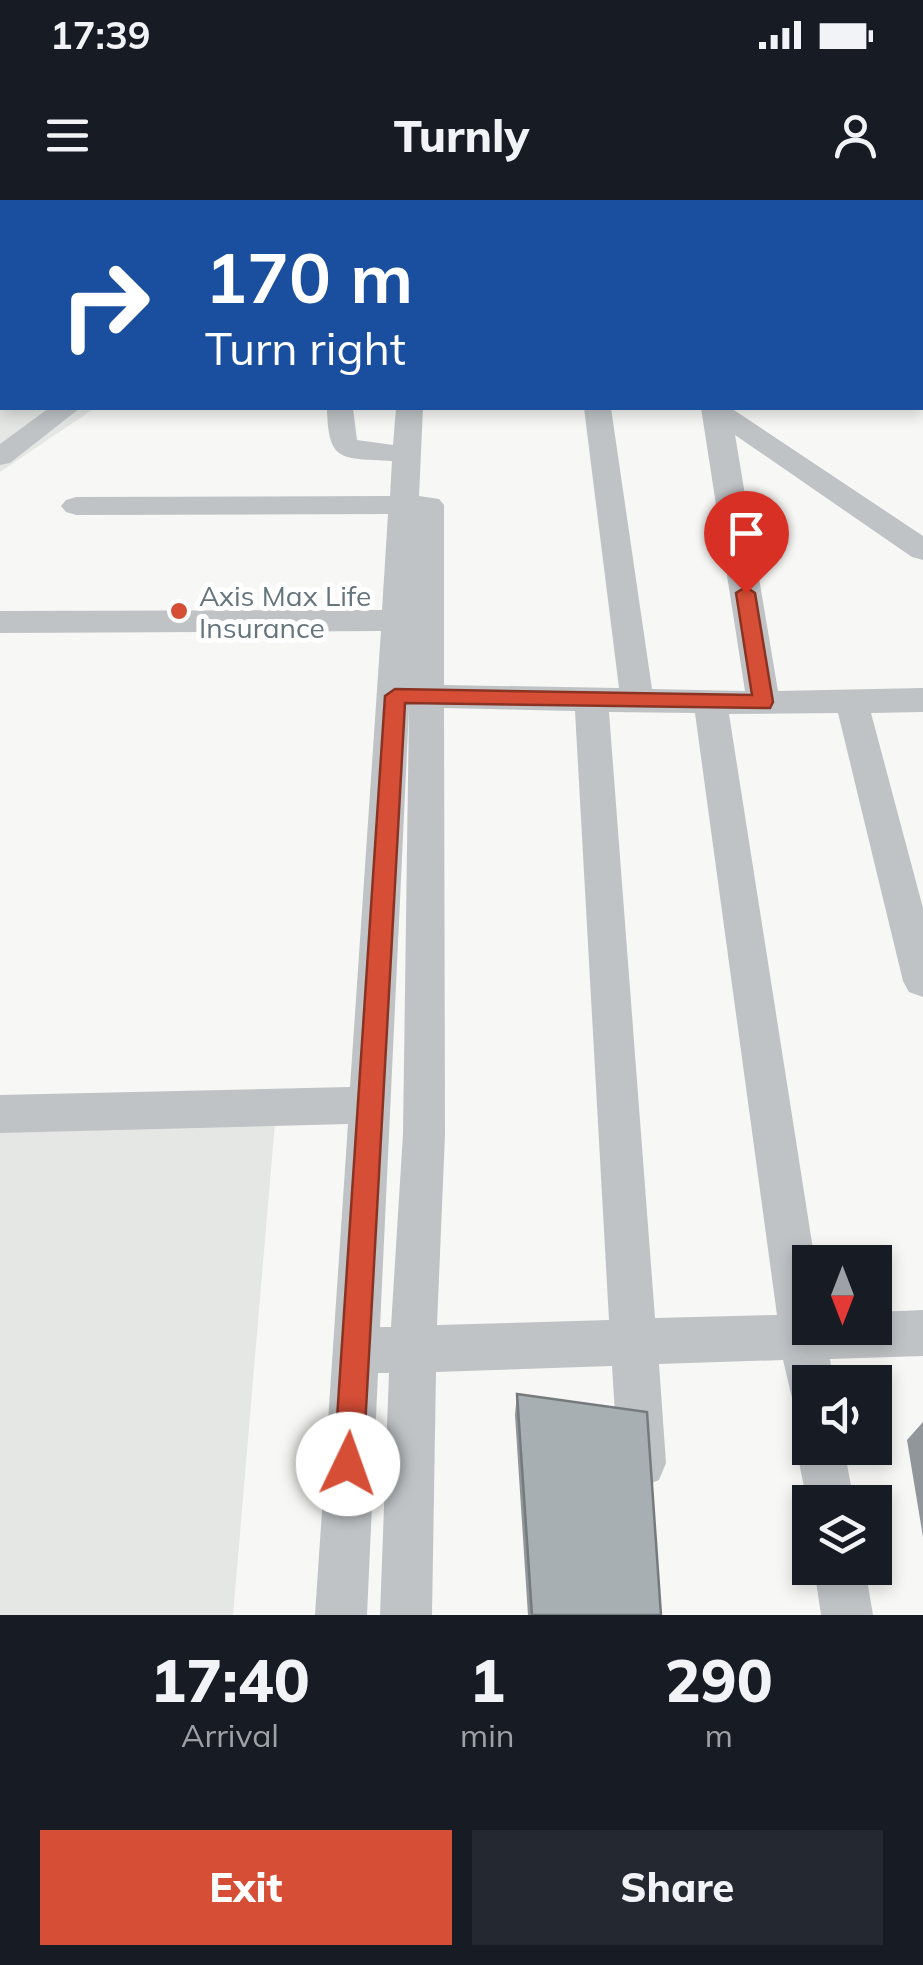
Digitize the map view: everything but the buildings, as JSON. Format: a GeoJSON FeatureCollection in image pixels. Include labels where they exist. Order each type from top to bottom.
{"type":"FeatureCollection","features":[{"type":"Feature","properties":{"kind":"street"},"geometry":{"type":"LineString","coordinates":[[0,434],[33,410]]}},
{"type":"Feature","properties":{"kind":"street"},"geometry":{"type":"LineString","coordinates":[[0,457],[63,410]]}},
{"type":"Feature","properties":{"kind":"street"},"geometry":{"type":"LineString","coordinates":[[340,410],[343,445],[408,454]]}},
{"type":"Feature","properties":{"kind":"street"},"geometry":{"type":"LineString","coordinates":[[409,410],[408,454],[417,505]]}},
{"type":"Feature","properties":{"kind":"street"},"geometry":{"type":"LineString","coordinates":[[406,1615],[424,1134],[412,696],[417,505],[431,410]]}},
{"type":"Feature","properties":{"kind":"street"},"geometry":{"type":"LineString","coordinates":[[597,410],[638,700]]}},
{"type":"Feature","properties":{"kind":"street"},"geometry":{"type":"LineString","coordinates":[[715,410],[763,702]]}},
{"type":"Feature","properties":{"kind":"street"},"geometry":{"type":"LineString","coordinates":[[716,410],[923,550]]}},
{"type":"Feature","properties":{"kind":"street"},"geometry":{"type":"LineString","coordinates":[[76,506],[417,505]]}},
{"type":"Feature","properties":{"kind":"street"},"geometry":{"type":"LineString","coordinates":[[0,622],[414,620]]}},
{"type":"Feature","properties":{"kind":"street"},"geometry":{"type":"LineString","coordinates":[[412,696],[852,703],[923,700]]}},
{"type":"Feature","properties":{"kind":"street"},"geometry":{"type":"LineString","coordinates":[[341,1615],[354,1350],[372,1105],[412,696]]}},
{"type":"Feature","properties":{"kind":"street"},"geometry":{"type":"LineString","coordinates":[[592,700],[631,1340],[646,1506]]}},
{"type":"Feature","properties":{"kind":"street"},"geometry":{"type":"LineString","coordinates":[[710,700],[792,1265]]}},
{"type":"Feature","properties":{"kind":"street"},"geometry":{"type":"LineString","coordinates":[[852,703],[923,982]]}},
{"type":"Feature","properties":{"kind":"street"},"geometry":{"type":"LineString","coordinates":[[0,1114],[372,1105]]}},
{"type":"Feature","properties":{"kind":"street"},"geometry":{"type":"LineString","coordinates":[[892,1333],[923,1333]]}},
{"type":"Feature","properties":{"kind":"street"},"geometry":{"type":"LineString","coordinates":[[354,1350],[792,1334]]}},
{"type":"Feature","properties":{"kind":"street"},"geometry":{"type":"LineString","coordinates":[[843,1585],[847,1615]]}},
{"type":"Feature","properties":{"kind":"shaded area"},"geometry":{"type":"Polygon","coordinates":[[[0,410],[92,410],[0,472],[0,410]]]}},
{"type":"Feature","properties":{"kind":"shaded area"},"geometry":{"type":"Polygon","coordinates":[[[277,1099],[233,1615],[0,1615],[0,1104],[277,1099]]]}},
{"type":"Feature","properties":{"kind":"place","name":"Axis Max Life Insurance"},"geometry":{"type":"Point","coordinates":[179,611]}},
{"type":"Feature","properties":{"kind":"route"},"geometry":{"type":"LineString","coordinates":[[348,1464],[395,696],[763,702],[746,593]]}}]}
